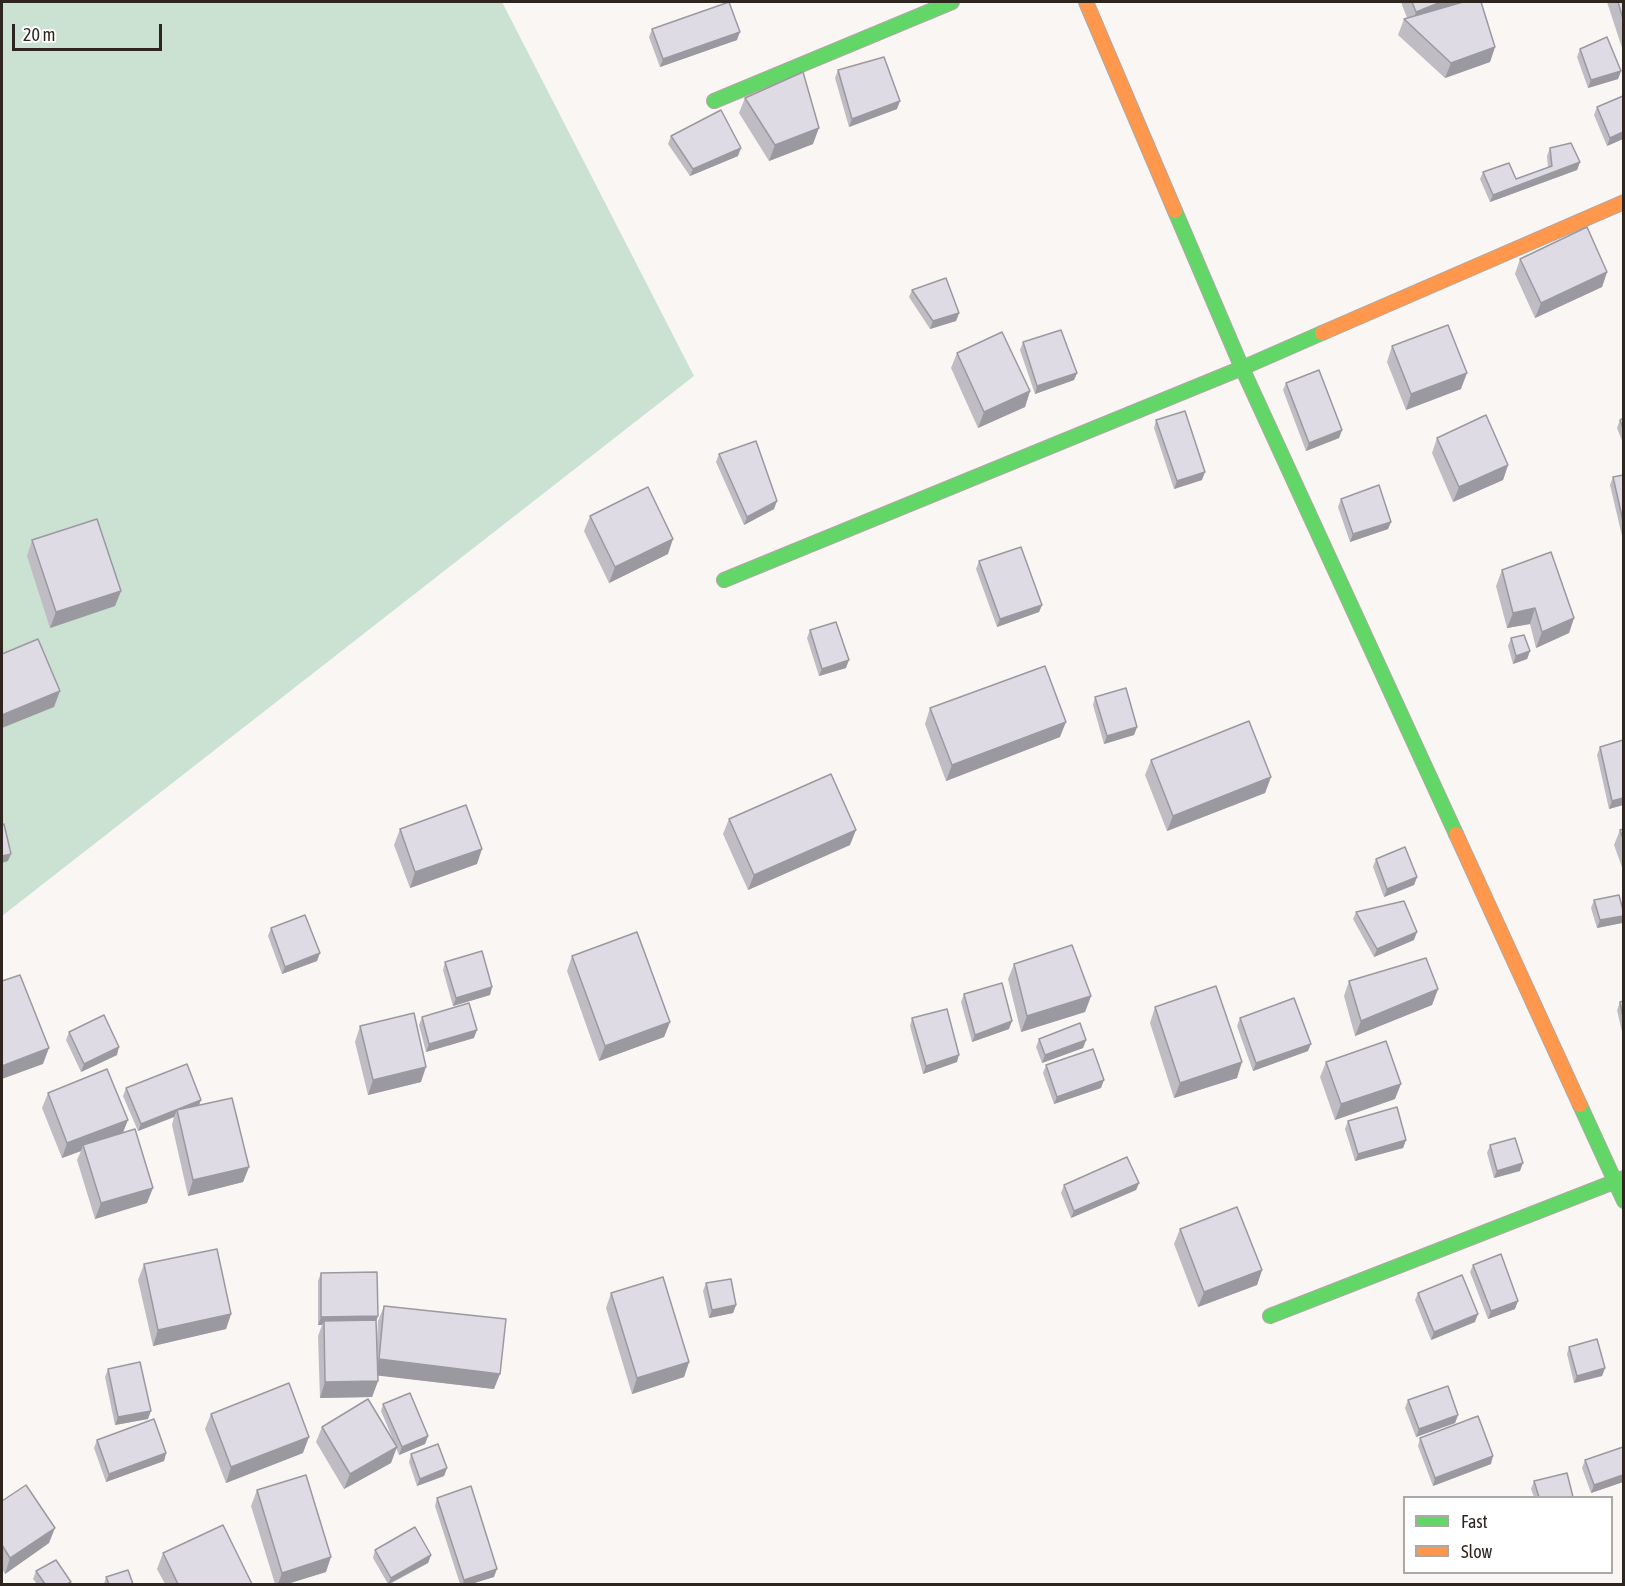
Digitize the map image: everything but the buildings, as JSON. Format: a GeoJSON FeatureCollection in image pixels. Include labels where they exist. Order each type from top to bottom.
{"type":"FeatureCollection","features":[{"type":"Feature","properties":{"kind":"street"},"geometry":{"type":"LineString","coordinates":[[714,101],[952,2]]}},
{"type":"Feature","properties":{"kind":"street"},"geometry":{"type":"LineString","coordinates":[[1086,2],[1242,368],[1619,1180],[1623,1201]]}},
{"type":"Feature","properties":{"kind":"street"},"geometry":{"type":"LineString","coordinates":[[724,580],[1242,368],[1623,202]]}},
{"type":"Feature","properties":{"kind":"street"},"geometry":{"type":"LineString","coordinates":[[1270,1316],[1619,1180]]}},
{"type":"Feature","properties":{"kind":"green space"},"geometry":{"type":"Polygon","coordinates":[[[2,2],[502,2],[694,376],[2,916],[2,2]]]}},
{"type":"Feature","properties":{"kind":"traffic: fast"},"geometry":{"type":"LineString","coordinates":[[714,101],[952,2]]}},
{"type":"Feature","properties":{"kind":"traffic: fast"},"geometry":{"type":"LineString","coordinates":[[1175,211],[1242,368],[1456,834]]}},
{"type":"Feature","properties":{"kind":"traffic: fast"},"geometry":{"type":"LineString","coordinates":[[724,580],[1242,368],[1322,333]]}},
{"type":"Feature","properties":{"kind":"traffic: fast"},"geometry":{"type":"LineString","coordinates":[[1580,1105],[1624,1201]]}},
{"type":"Feature","properties":{"kind":"traffic: fast"},"geometry":{"type":"LineString","coordinates":[[1270,1316],[1624,1178]]}},
{"type":"Feature","properties":{"kind":"traffic: slow"},"geometry":{"type":"LineString","coordinates":[[1086,2],[1175,211]]}},
{"type":"Feature","properties":{"kind":"traffic: slow"},"geometry":{"type":"LineString","coordinates":[[1322,333],[1624,202]]}},
{"type":"Feature","properties":{"kind":"traffic: slow"},"geometry":{"type":"LineString","coordinates":[[1456,834],[1580,1105]]}}]}
